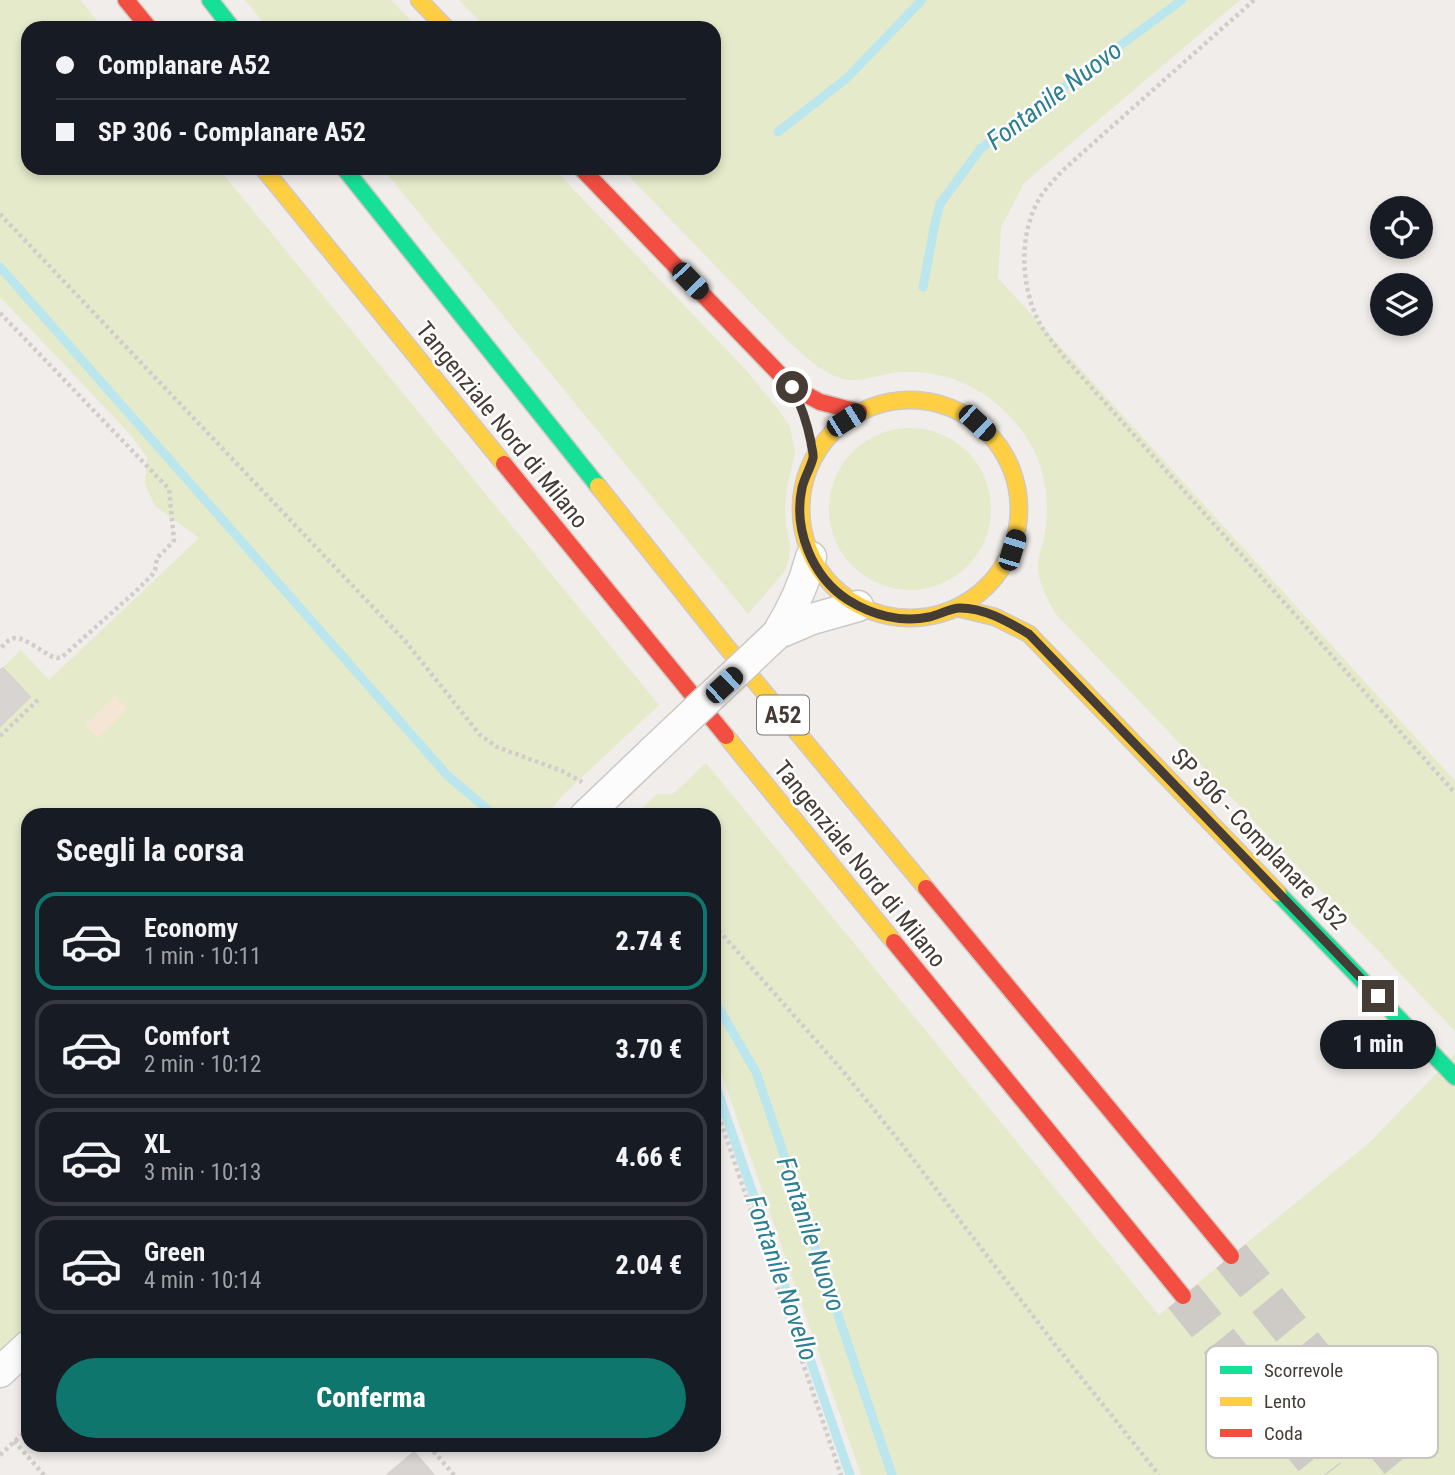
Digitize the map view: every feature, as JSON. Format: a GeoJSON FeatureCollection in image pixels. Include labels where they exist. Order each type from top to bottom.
{"type":"FeatureCollection","features":[{"type":"Feature","properties":{"kind":"main road"},"geometry":{"type":"LineString","coordinates":[[126,0],[143,21]]}},
{"type":"Feature","properties":{"kind":"main road"},"geometry":{"type":"LineString","coordinates":[[209,0],[226,21]]}},
{"type":"Feature","properties":{"kind":"main road"},"geometry":{"type":"LineString","coordinates":[[419,0],[439,21]]}},
{"type":"Feature","properties":{"kind":"main road","name":"Tangenziale Nord di Milano"},"geometry":{"type":"LineString","coordinates":[[269,175],[1183,1296]]}},
{"type":"Feature","properties":{"kind":"main road","name":"Tangenziale Nord di Milano"},"geometry":{"type":"LineString","coordinates":[[350,175],[725,645],[1231,1256]]}},
{"type":"Feature","properties":{"kind":"main road"},"geometry":{"type":"LineString","coordinates":[[588,175],[792,387],[820,402],[859,412]]}},
{"type":"Feature","properties":{"kind":"main road"},"geometry":{"type":"LineString","coordinates":[[792,387],[802,409]]}},
{"type":"Feature","properties":{"kind":"main road"},"geometry":{"type":"LineString","coordinates":[[912,400],[935,403],[964,414],[998,446],[1013,473],[1019,504],[1012,550],[1005,564],[986,588],[958,608],[933,616],[908,619],[890,617],[858,606],[843,597],[831,585],[811,557],[801,524],[802,490],[813,457],[834,430],[859,412],[888,402],[912,400]]}},
{"type":"Feature","properties":{"kind":"main road"},"geometry":{"type":"LineString","coordinates":[[809,430],[813,457]]}},
{"type":"Feature","properties":{"kind":"main road"},"geometry":{"type":"LineString","coordinates":[[1005,564],[1009,580]]}},
{"type":"Feature","properties":{"kind":"main road"},"geometry":{"type":"LineString","coordinates":[[958,608],[988,614],[1029,634]]}},
{"type":"Feature","properties":{"kind":"main road"},"geometry":{"type":"LineString","coordinates":[[1019,612],[1029,634]]}},
{"type":"Feature","properties":{"kind":"main road","name":"SP 306 - Complanare A52"},"geometry":{"type":"LineString","coordinates":[[1029,634],[1455,1077]]}},
{"type":"Feature","properties":{"kind":"street"},"geometry":{"type":"LineString","coordinates":[[587,801],[652,752],[778,634],[795,602],[811,557]]}},
{"type":"Feature","properties":{"kind":"street"},"geometry":{"type":"LineString","coordinates":[[778,634],[812,619],[858,606]]}},
{"type":"Feature","properties":{"kind":"street"},"geometry":{"type":"LineString","coordinates":[[0,1372],[21,1352]]}},
{"type":"Feature","properties":{"kind":"path"},"geometry":{"type":"LineString","coordinates":[[1254,0],[1062,170],[1041,196],[1030,219],[1025,244],[1029,295],[1049,339],[1065,358],[1455,793]]}},
{"type":"Feature","properties":{"kind":"path"},"geometry":{"type":"LineString","coordinates":[[0,214],[406,642],[480,735],[497,747],[562,771],[587,801]]}},
{"type":"Feature","properties":{"kind":"path"},"geometry":{"type":"LineString","coordinates":[[0,313],[169,489],[174,540],[157,558],[152,575],[62,657],[57,659],[15,638],[0,649]]}},
{"type":"Feature","properties":{"kind":"path"},"geometry":{"type":"LineString","coordinates":[[0,736],[38,700]]}},
{"type":"Feature","properties":{"kind":"path"},"geometry":{"type":"LineString","coordinates":[[721,933],[842,1070],[1158,1475]]}},
{"type":"Feature","properties":{"kind":"path"},"geometry":{"type":"LineString","coordinates":[[721,1123],[841,1475]]}},
{"type":"Feature","properties":{"kind":"path"},"geometry":{"type":"LineString","coordinates":[[0,1455],[21,1435]]}},
{"type":"Feature","properties":{"kind":"path"},"geometry":{"type":"LineString","coordinates":[[14,1441],[21,1449]]}},
{"type":"Feature","properties":{"kind":"path"},"geometry":{"type":"LineString","coordinates":[[24,1452],[44,1475]]}},
{"type":"Feature","properties":{"kind":"path"},"geometry":{"type":"LineString","coordinates":[[434,1452],[454,1475]]}},
{"type":"Feature","properties":{"kind":"green space"},"geometry":{"type":"Polygon","coordinates":[[[0,0],[80,0],[97,21],[21,21],[21,175],[224,175],[659,705],[552,808],[21,808],[21,1332],[0,1352],[0,670],[21,650],[49,680],[199,538],[155,506],[145,484],[147,457],[130,434],[0,297],[0,0]]]}},
{"type":"Feature","properties":{"kind":"green space"},"geometry":{"type":"Polygon","coordinates":[[[245,0],[391,0],[411,21],[262,21],[245,0]]]}},
{"type":"Feature","properties":{"kind":"green space"},"geometry":{"type":"Polygon","coordinates":[[[459,0],[1240,0],[1024,183],[1001,227],[998,278],[1455,781],[1455,1031],[1055,613],[1042,586],[1038,569],[1047,514],[1044,479],[1031,445],[1007,414],[977,390],[942,376],[903,372],[851,380],[825,371],[788,341],[628,175],[721,175],[721,21],[479,21],[459,0]]]}},
{"type":"Feature","properties":{"kind":"green space"},"geometry":{"type":"Polygon","coordinates":[[[388,175],[560,175],[745,369],[790,427],[795,453],[785,506],[789,558],[785,571],[748,614],[388,175]]]}},
{"type":"Feature","properties":{"kind":"green space"},"geometry":{"type":"Polygon","coordinates":[[[910,428],[941,434],[968,451],[985,478],[991,509],[985,540],[968,567],[941,584],[910,590],[879,584],[852,567],[835,540],[829,509],[835,478],[852,451],[879,434],[910,428]]]}},
{"type":"Feature","properties":{"kind":"green space"},"geometry":{"type":"Polygon","coordinates":[[[706,763],[1159,1315],[1370,1142],[1455,1054],[1455,1475],[861,1475],[721,1072],[721,808],[642,808],[657,794],[673,794],[706,763]]]}},
{"type":"Feature","properties":{"kind":"sand"},"geometry":{"type":"Polygon","coordinates":[[[115,696],[128,709],[98,738],[85,725],[115,696]]]}},
{"type":"Feature","properties":{"kind":"building"},"geometry":{"type":"Polygon","coordinates":[[[3,668],[30,697],[0,726],[0,670],[3,668]]]}},
{"type":"Feature","properties":{"kind":"building"},"geometry":{"type":"Polygon","coordinates":[[[414,1452],[434,1475],[387,1475],[414,1452]]]}},
{"type":"Feature","properties":{"kind":"waterway"},"geometry":{"type":"LineString","coordinates":[[778,132],[847,78],[922,0]]}},
{"type":"Feature","properties":{"kind":"waterway","name":"Fontanile Nuovo"},"geometry":{"type":"LineString","coordinates":[[923,287],[940,204],[981,148],[1182,0]]}},
{"type":"Feature","properties":{"kind":"waterway"},"geometry":{"type":"LineString","coordinates":[[0,267],[447,775],[486,808]]}},
{"type":"Feature","properties":{"kind":"waterway","name":"Fontanile Nuovo"},"geometry":{"type":"LineString","coordinates":[[721,1012],[756,1072],[892,1475]]}},
{"type":"Feature","properties":{"kind":"waterway","name":"Fontanile Novello"},"geometry":{"type":"LineString","coordinates":[[721,1101],[850,1475]]}},
{"type":"Feature","properties":{"kind":"tunnel"},"geometry":{"type":"LineString","coordinates":[[1231,1256],[1305,1346]]}},
{"type":"Feature","properties":{"kind":"tunnel"},"geometry":{"type":"LineString","coordinates":[[1183,1296],[1223,1346]]}},
{"type":"Feature","properties":{"kind":"tunnel"},"geometry":{"type":"LineString","coordinates":[[1312,1458],[1326,1475]]}},
{"type":"Feature","properties":{"kind":"tunnel"},"geometry":{"type":"LineString","coordinates":[[1396,1458],[1410,1475]]}},
{"type":"Feature","properties":{"kind":"traffic: fast"},"geometry":{"type":"LineString","coordinates":[[210,0],[226,21]]}},
{"type":"Feature","properties":{"kind":"traffic: fast"},"geometry":{"type":"LineString","coordinates":[[350,175],[598,486]]}},
{"type":"Feature","properties":{"kind":"traffic: fast"},"geometry":{"type":"LineString","coordinates":[[1278,893],[1455,1077]]}},
{"type":"Feature","properties":{"kind":"traffic: slow"},"geometry":{"type":"LineString","coordinates":[[419,0],[439,21]]}},
{"type":"Feature","properties":{"kind":"traffic: slow"},"geometry":{"type":"LineString","coordinates":[[269,175],[504,464]]}},
{"type":"Feature","properties":{"kind":"traffic: slow"},"geometry":{"type":"LineString","coordinates":[[921,400],[942,404],[962,413],[979,424],[995,440],[1015,477],[1019,509],[1011,551],[1001,570],[979,594],[942,614],[899,618],[878,614],[858,605],[841,594],[825,578],[805,541],[801,498],[805,477],[814,457],[825,440],[841,424],[878,404],[921,400]]}},
{"type":"Feature","properties":{"kind":"traffic: slow"},"geometry":{"type":"LineString","coordinates":[[598,486],[725,645],[926,888]]}},
{"type":"Feature","properties":{"kind":"traffic: slow"},"geometry":{"type":"LineString","coordinates":[[958,608],[995,617],[1029,634],[1278,893]]}},
{"type":"Feature","properties":{"kind":"traffic: slow"},"geometry":{"type":"LineString","coordinates":[[726,736],[894,942]]}},
{"type":"Feature","properties":{"kind":"traffic: jam"},"geometry":{"type":"LineString","coordinates":[[126,0],[143,21]]}},
{"type":"Feature","properties":{"kind":"traffic: jam"},"geometry":{"type":"LineString","coordinates":[[588,175],[792,387],[820,402],[859,412]]}},
{"type":"Feature","properties":{"kind":"traffic: jam"},"geometry":{"type":"LineString","coordinates":[[504,464],[726,736]]}},
{"type":"Feature","properties":{"kind":"traffic: jam"},"geometry":{"type":"LineString","coordinates":[[926,888],[1231,1256]]}},
{"type":"Feature","properties":{"kind":"traffic: jam"},"geometry":{"type":"LineString","coordinates":[[894,942],[1183,1296]]}},
{"type":"Feature","properties":{"kind":"route"},"geometry":{"type":"LineString","coordinates":[[792,387],[809,430],[813,457],[806,473],[800,507],[804,541],[820,572],[831,585],[843,597],[858,606],[890,617],[925,618],[958,608],[988,614],[1029,634],[1378,996]]}}]}
